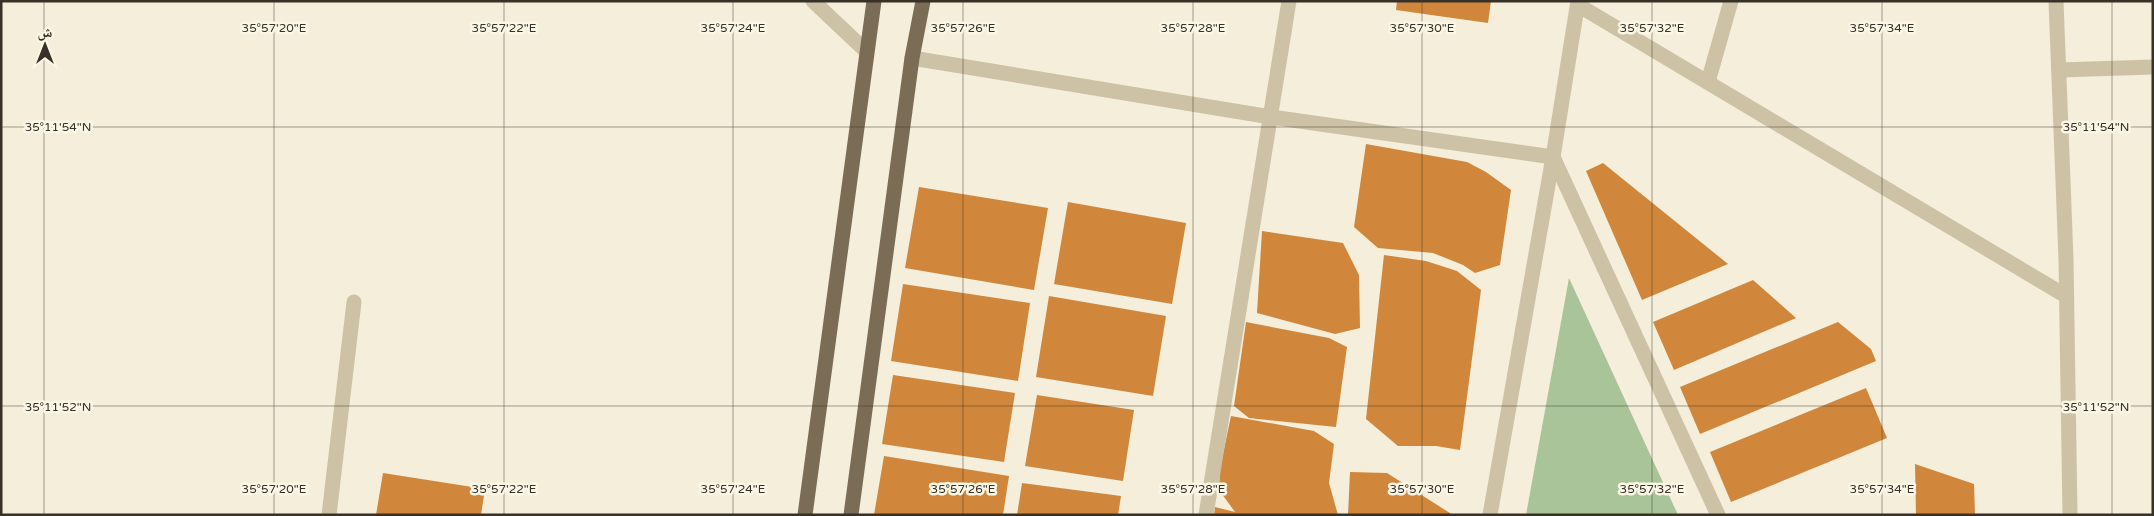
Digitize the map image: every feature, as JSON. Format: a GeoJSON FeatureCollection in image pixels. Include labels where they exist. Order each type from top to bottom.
{"type":"FeatureCollection","features":[{"type":"Feature","properties":{"kind":"main road"},"geometry":{"type":"LineString","coordinates":[[805,515],[874,1]]}},
{"type":"Feature","properties":{"kind":"main road"},"geometry":{"type":"LineString","coordinates":[[850,515],[912,58],[923,1]]}},
{"type":"Feature","properties":{"kind":"street"},"geometry":{"type":"LineString","coordinates":[[812,1],[866,51]]}},
{"type":"Feature","properties":{"kind":"street"},"geometry":{"type":"LineString","coordinates":[[1206,515],[1289,1]]}},
{"type":"Feature","properties":{"kind":"street"},"geometry":{"type":"LineString","coordinates":[[1708,82],[1731,1]]}},
{"type":"Feature","properties":{"kind":"street"},"geometry":{"type":"LineString","coordinates":[[2056,1],[2066,296],[2070,515]]}},
{"type":"Feature","properties":{"kind":"street"},"geometry":{"type":"LineString","coordinates":[[1490,515],[1578,3],[2066,296]]}},
{"type":"Feature","properties":{"kind":"street"},"geometry":{"type":"LineString","coordinates":[[912,58],[1271,117],[1553,157]]}},
{"type":"Feature","properties":{"kind":"street"},"geometry":{"type":"LineString","coordinates":[[2059,70],[2153,66]]}},
{"type":"Feature","properties":{"kind":"street"},"geometry":{"type":"LineString","coordinates":[[1553,157],[1718,515]]}},
{"type":"Feature","properties":{"kind":"street"},"geometry":{"type":"LineString","coordinates":[[329,515],[354,302]]}},
{"type":"Feature","properties":{"kind":"green space"},"geometry":{"type":"Polygon","coordinates":[[[1569,278],[1678,515],[1526,515],[1569,278]]]}},
{"type":"Feature","properties":{"kind":"building"},"geometry":{"type":"Polygon","coordinates":[[[1397,1],[1491,1],[1488,23],[1396,10],[1397,1]]]}},
{"type":"Feature","properties":{"kind":"building"},"geometry":{"type":"Polygon","coordinates":[[[1366,144],[1467,162],[1486,172],[1511,190],[1500,265],[1475,273],[1463,265],[1433,253],[1378,248],[1354,227],[1366,144]]]}},
{"type":"Feature","properties":{"kind":"building"},"geometry":{"type":"Polygon","coordinates":[[[1603,163],[1728,264],[1642,300],[1586,171],[1603,163]]]}},
{"type":"Feature","properties":{"kind":"building"},"geometry":{"type":"Polygon","coordinates":[[[919,187],[1048,208],[1034,290],[905,268],[919,187]]]}},
{"type":"Feature","properties":{"kind":"building"},"geometry":{"type":"Polygon","coordinates":[[[1068,202],[1186,223],[1172,304],[1054,284],[1068,202]]]}},
{"type":"Feature","properties":{"kind":"building"},"geometry":{"type":"Polygon","coordinates":[[[1262,231],[1343,243],[1359,275],[1360,328],[1335,334],[1257,313],[1262,231]]]}},
{"type":"Feature","properties":{"kind":"building"},"geometry":{"type":"Polygon","coordinates":[[[1384,255],[1426,261],[1457,271],[1481,290],[1460,450],[1436,446],[1398,446],[1366,419],[1384,255]]]}},
{"type":"Feature","properties":{"kind":"building"},"geometry":{"type":"Polygon","coordinates":[[[1753,280],[1796,318],[1674,370],[1653,322],[1753,280]]]}},
{"type":"Feature","properties":{"kind":"building"},"geometry":{"type":"Polygon","coordinates":[[[903,284],[1030,303],[1018,381],[891,361],[903,284]]]}},
{"type":"Feature","properties":{"kind":"building"},"geometry":{"type":"Polygon","coordinates":[[[1049,296],[1166,316],[1153,396],[1036,377],[1049,296]]]}},
{"type":"Feature","properties":{"kind":"building"},"geometry":{"type":"Polygon","coordinates":[[[1246,322],[1329,338],[1347,347],[1336,427],[1249,418],[1234,406],[1246,322]]]}},
{"type":"Feature","properties":{"kind":"building"},"geometry":{"type":"Polygon","coordinates":[[[1838,322],[1871,349],[1876,361],[1700,434],[1680,387],[1838,322]]]}},
{"type":"Feature","properties":{"kind":"building"},"geometry":{"type":"Polygon","coordinates":[[[893,375],[1015,393],[1004,462],[882,444],[893,375]]]}},
{"type":"Feature","properties":{"kind":"building"},"geometry":{"type":"Polygon","coordinates":[[[1866,388],[1887,438],[1731,502],[1710,452],[1866,388]]]}},
{"type":"Feature","properties":{"kind":"building"},"geometry":{"type":"Polygon","coordinates":[[[1037,395],[1134,410],[1123,481],[1025,466],[1037,395]]]}},
{"type":"Feature","properties":{"kind":"building"},"geometry":{"type":"Polygon","coordinates":[[[1231,416],[1314,431],[1334,444],[1329,483],[1338,515],[1214,515],[1215,507],[1235,512],[1219,490],[1220,468],[1231,416]]]}},
{"type":"Feature","properties":{"kind":"building"},"geometry":{"type":"Polygon","coordinates":[[[884,456],[1009,476],[1003,515],[874,515],[884,456]]]}},
{"type":"Feature","properties":{"kind":"building"},"geometry":{"type":"Polygon","coordinates":[[[1915,464],[1974,484],[1975,515],[1916,515],[1915,464]]]}},
{"type":"Feature","properties":{"kind":"building"},"geometry":{"type":"Polygon","coordinates":[[[1350,472],[1387,473],[1453,515],[1348,515],[1350,472]]]}},
{"type":"Feature","properties":{"kind":"building"},"geometry":{"type":"Polygon","coordinates":[[[383,473],[485,489],[481,515],[376,515],[383,473]]]}},
{"type":"Feature","properties":{"kind":"building"},"geometry":{"type":"Polygon","coordinates":[[[1022,483],[1121,496],[1118,515],[1017,515],[1022,483]]]}}]}
